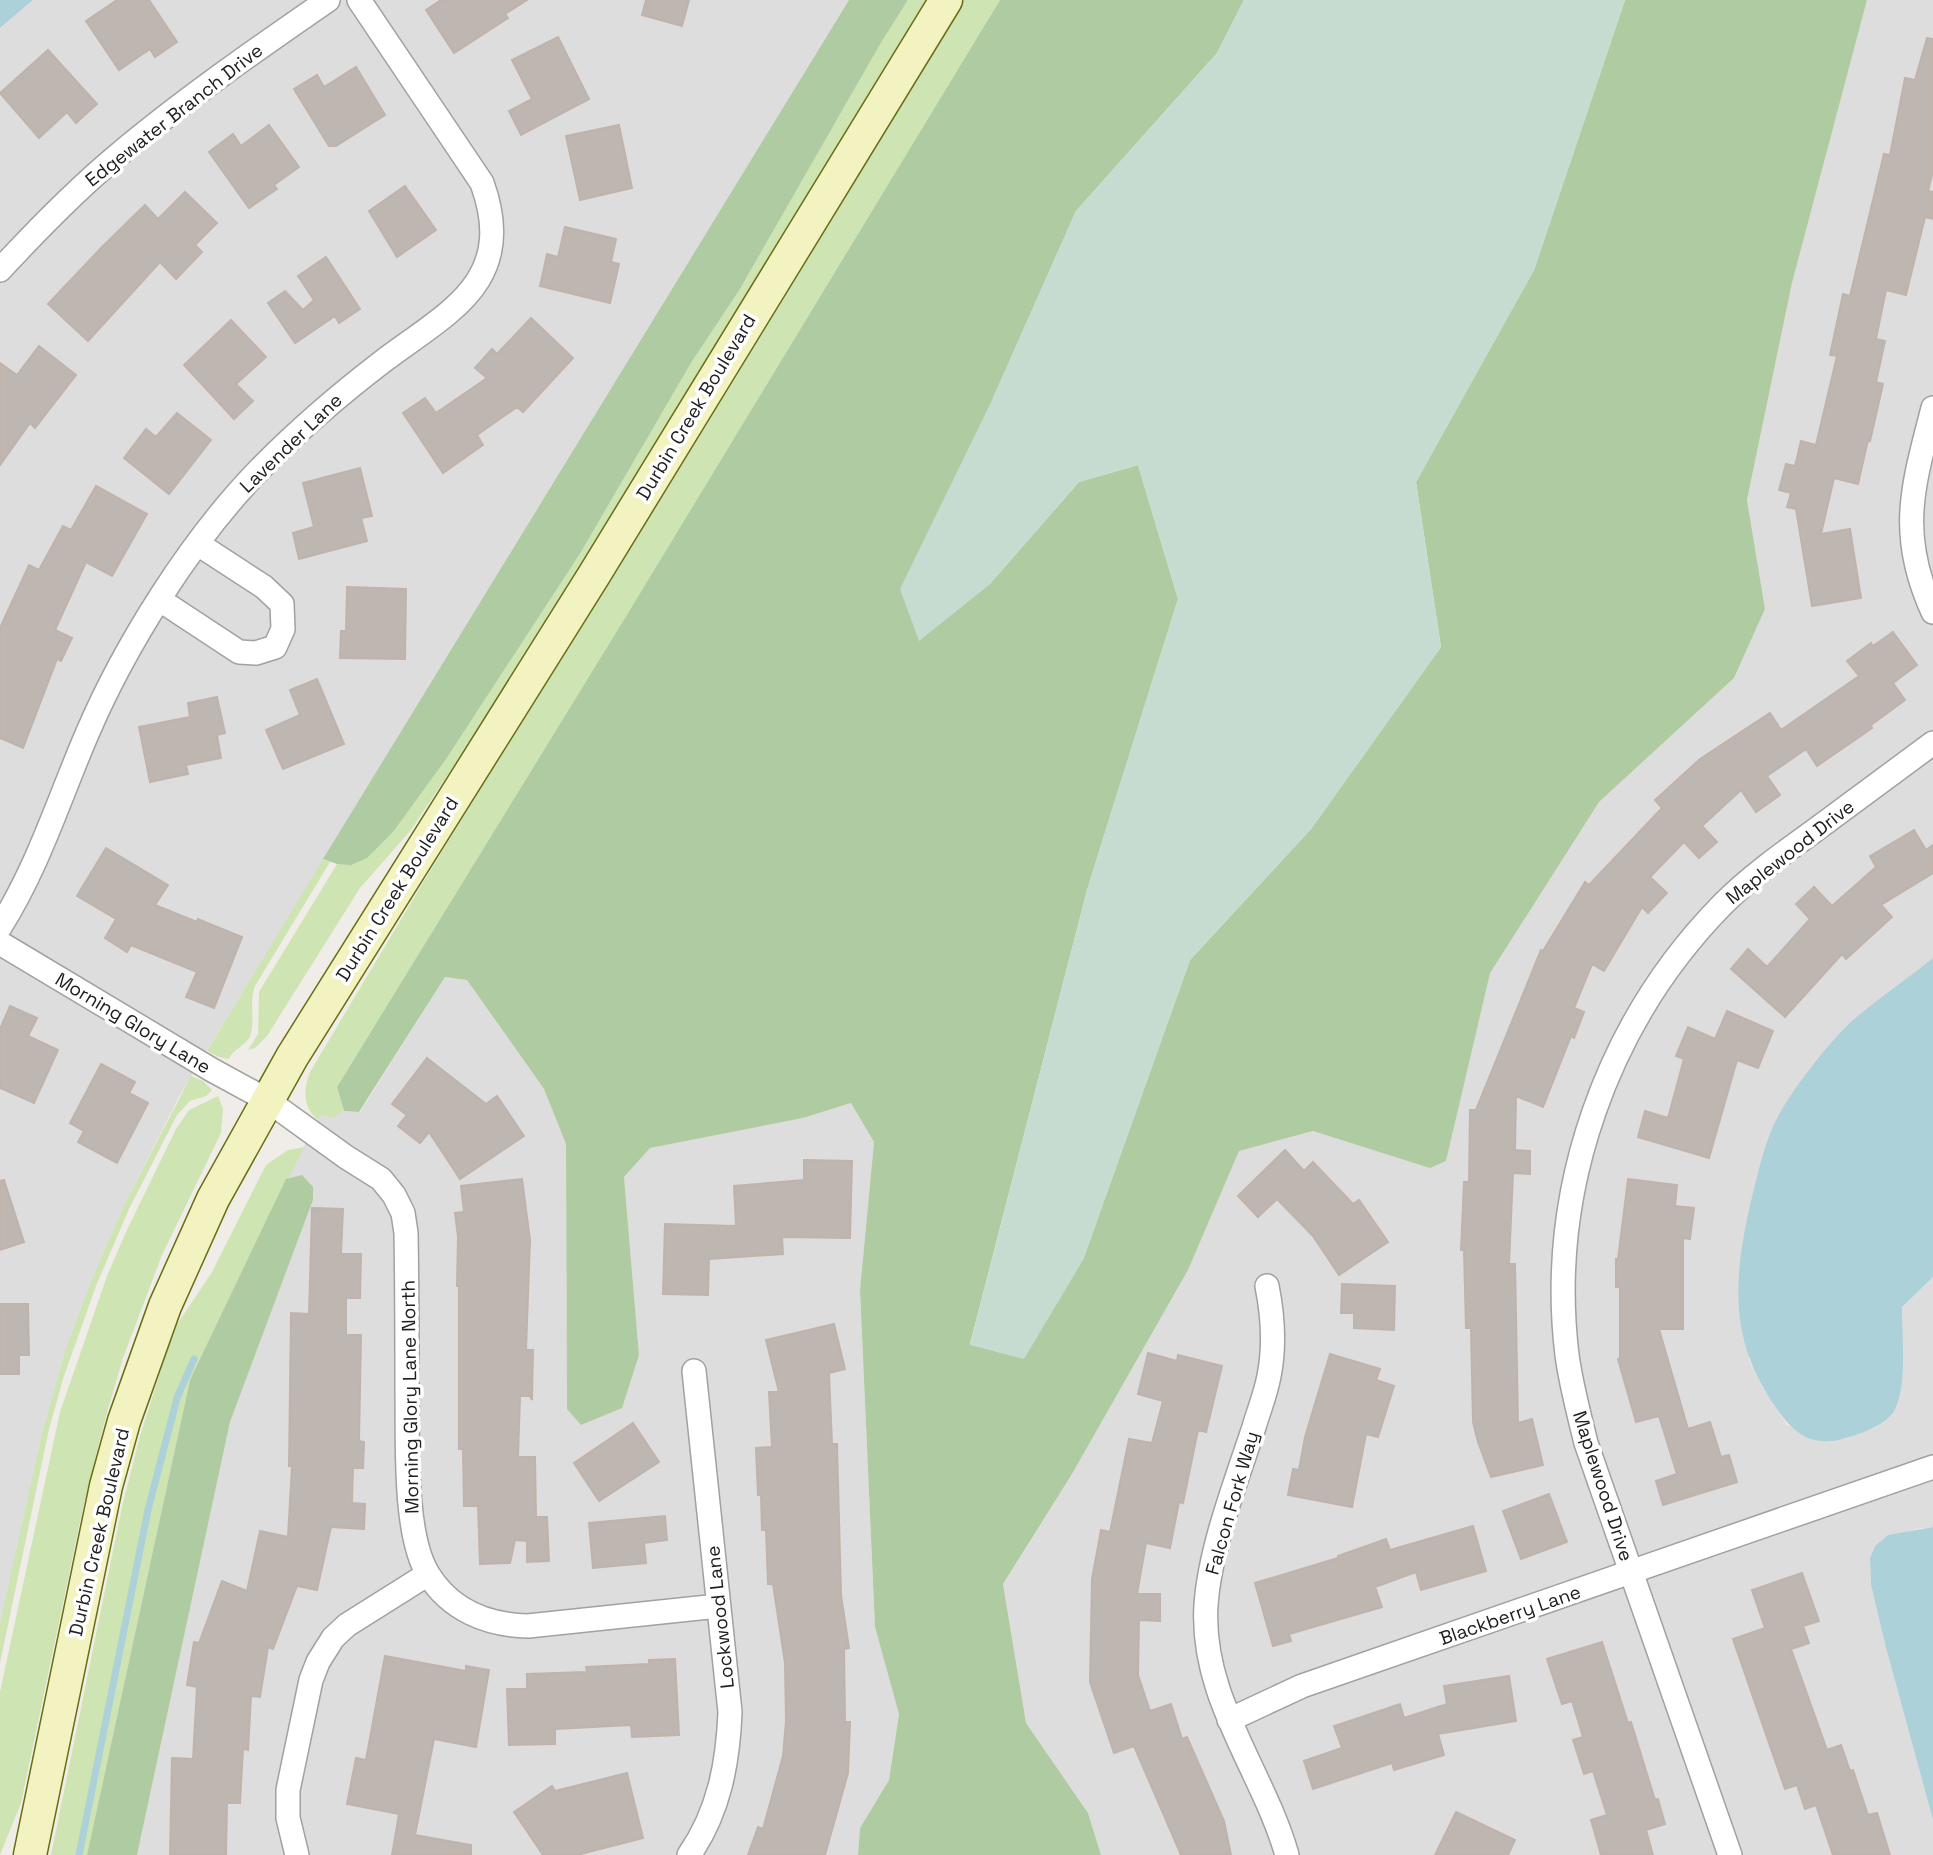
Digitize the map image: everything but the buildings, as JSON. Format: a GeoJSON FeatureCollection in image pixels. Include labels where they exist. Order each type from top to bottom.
{"type":"FeatureCollection","features":[{"type":"Feature","properties":{"kind":"street","name":"Edgewater Branch Drive"},"geometry":{"type":"LineString","coordinates":[[0,270],[75,193],[118,155],[234,65],[328,0]]}},
{"type":"Feature","properties":{"kind":"street","name":"Lavender Lane"},"geometry":{"type":"LineString","coordinates":[[0,927],[31,870],[102,701],[136,637],[198,544],[258,470],[314,417],[464,301],[486,260],[491,221],[482,183],[359,0]]}},
{"type":"Feature","properties":{"kind":"street","name":"Durbin Creek Boulevard"},"geometry":{"type":"LineString","coordinates":[[30,1855],[106,1486],[124,1421],[165,1306],[213,1199],[267,1100],[594,575],[946,0]]}},
{"type":"Feature","properties":{"kind":"street"},"geometry":{"type":"LineString","coordinates":[[1933,408],[1913,485],[1911,517],[1913,549],[1933,612]]}},
{"type":"Feature","properties":{"kind":"street"},"geometry":{"type":"LineString","coordinates":[[160,600],[239,652],[256,653],[275,647],[283,629],[282,604],[264,587],[198,544]]}},
{"type":"Feature","properties":{"kind":"street","name":"Maplewood Drive"},"geometry":{"type":"LineString","coordinates":[[1730,1855],[1586,1443],[1578,1410],[1567,1354],[1564,1305],[1566,1244],[1574,1185],[1583,1146],[1603,1087],[1620,1048],[1651,992],[1689,940],[1725,902],[1764,868],[1933,743]]}},
{"type":"Feature","properties":{"kind":"street","name":"Morning Glory Lane"},"geometry":{"type":"LineString","coordinates":[[0,943],[267,1100]]}},
{"type":"Feature","properties":{"kind":"street","name":"Morning Glory Lane North"},"geometry":{"type":"LineString","coordinates":[[267,1100],[346,1157],[382,1179],[403,1213],[406,1234],[408,1451],[414,1538],[428,1574],[443,1593],[482,1619],[512,1626],[718,1606]]}},
{"type":"Feature","properties":{"kind":"street","name":"Falcon Fork Way"},"geometry":{"type":"LineString","coordinates":[[1229,1720],[1213,1681],[1207,1644],[1206,1607],[1210,1571],[1269,1377],[1273,1341],[1267,1286]]}},
{"type":"Feature","properties":{"kind":"street","name":"Lockwood Lane"},"geometry":{"type":"LineString","coordinates":[[689,1855],[711,1817],[722,1784],[729,1748],[730,1712],[694,1371]]}},
{"type":"Feature","properties":{"kind":"street","name":"Blackberry Lane"},"geometry":{"type":"LineString","coordinates":[[1229,1720],[1302,1686],[1933,1467]]}},
{"type":"Feature","properties":{"kind":"street"},"geometry":{"type":"LineString","coordinates":[[298,1855],[288,1818],[288,1790],[311,1680],[318,1662],[333,1638],[346,1625],[428,1574]]}},
{"type":"Feature","properties":{"kind":"street"},"geometry":{"type":"LineString","coordinates":[[1229,1720],[1278,1826],[1287,1855]]}},
{"type":"Feature","properties":{"kind":"shaded area"},"geometry":{"type":"Polygon","coordinates":[[[33,0],[849,0],[181,1093],[124,1205],[66,1347],[42,1433],[0,1624],[0,28],[33,0]]]}},
{"type":"Feature","properties":{"kind":"shaded area"},"geometry":{"type":"Polygon","coordinates":[[[1867,0],[1933,0],[1933,958],[1852,1022],[1797,1087],[1777,1118],[1756,1179],[1749,1360],[1762,1387],[1787,1425],[1845,1439],[1876,1427],[1891,1416],[1903,1366],[1902,1307],[1933,1277],[1933,1527],[1915,1529],[1875,1546],[1870,1558],[1871,1585],[1885,1644],[1933,1820],[1933,1855],[1101,1855],[1088,1813],[1026,1723],[1003,1584],[1072,1474],[1188,1270],[1239,1150],[1313,1131],[1430,1167],[1446,1161],[1489,973],[1599,802],[1734,678],[1765,609],[1747,500],[1792,283],[1867,0]]]}},
{"type":"Feature","properties":{"kind":"shaded area"},"geometry":{"type":"Polygon","coordinates":[[[445,977],[467,980],[544,1089],[566,1144],[567,1408],[639,1355],[624,1177],[650,1148],[803,1118],[851,1103],[874,1142],[860,1290],[875,1627],[899,1713],[889,1780],[860,1828],[858,1855],[137,1855],[230,1422],[313,1200],[303,1176],[286,1179],[321,1115],[333,1118],[344,1111],[360,1112],[445,977]]]}},
{"type":"Feature","properties":{"kind":"green space"},"geometry":{"type":"Polygon","coordinates":[[[849,0],[908,0],[740,289],[691,363],[581,552],[446,759],[393,832],[367,858],[351,865],[323,859],[849,0]]]}},
{"type":"Feature","properties":{"kind":"green space"},"geometry":{"type":"Polygon","coordinates":[[[908,0],[931,0],[531,650],[411,830],[360,888],[267,1036],[255,1048],[248,1050],[258,1034],[259,992],[337,864],[361,859],[393,832],[581,552],[691,363],[740,289],[908,0]]]}},
{"type":"Feature","properties":{"kind":"green space"},"geometry":{"type":"Polygon","coordinates":[[[963,0],[1000,0],[337,1087],[344,1111],[333,1118],[321,1115],[318,1120],[309,1110],[306,1098],[310,1072],[963,0]]]}},
{"type":"Feature","properties":{"kind":"green space"},"geometry":{"type":"Polygon","coordinates":[[[1000,0],[1244,0],[1217,53],[1076,211],[993,398],[989,585],[1079,482],[1138,465],[1178,599],[1087,890],[970,1344],[1083,1260],[1190,960],[1311,829],[1441,647],[1416,482],[1534,270],[1625,0],[1867,0],[1792,283],[1747,500],[1765,609],[1734,678],[1599,802],[1490,973],[1446,1161],[1430,1168],[1313,1131],[1239,1151],[1188,1270],[1072,1474],[1003,1584],[1026,1723],[1088,1813],[1101,1855],[858,1855],[860,1828],[889,1780],[899,1714],[875,1627],[860,1290],[874,1142],[851,1103],[803,1118],[650,1148],[624,1177],[639,1355],[622,1408],[581,1425],[567,1409],[566,1144],[544,1089],[467,980],[445,977],[359,1112],[344,1111],[337,1087],[1000,0]]]}},
{"type":"Feature","properties":{"kind":"green space"},"geometry":{"type":"Polygon","coordinates":[[[1244,0],[1625,0],[1534,270],[1416,482],[1441,647],[1311,829],[1190,960],[1083,1260],[1024,1359],[970,1345],[1087,890],[1178,599],[1138,465],[1079,482],[989,585],[919,641],[900,589],[993,398],[1076,211],[1217,53],[1244,0]]]}},
{"type":"Feature","properties":{"kind":"green space"},"geometry":{"type":"Polygon","coordinates":[[[323,859],[330,862],[255,986],[249,1037],[229,1059],[207,1051],[323,859]]]}},
{"type":"Feature","properties":{"kind":"green space"},"geometry":{"type":"Polygon","coordinates":[[[191,1076],[203,1081],[212,1090],[206,1096],[190,1101],[177,1115],[129,1209],[96,1286],[64,1376],[49,1429],[0,1663],[0,1624],[3,1609],[42,1433],[66,1347],[124,1205],[191,1076]]]}},
{"type":"Feature","properties":{"kind":"green space"},"geometry":{"type":"Polygon","coordinates":[[[218,1096],[223,1109],[221,1133],[162,1255],[123,1358],[106,1416],[84,1503],[21,1803],[0,1855],[0,1692],[60,1412],[107,1276],[176,1129],[189,1110],[218,1096]]]}},
{"type":"Feature","properties":{"kind":"green space"},"geometry":{"type":"Polygon","coordinates":[[[304,1147],[190,1380],[87,1855],[51,1855],[122,1507],[140,1436],[169,1345],[178,1323],[212,1272],[266,1165],[288,1150],[304,1147]]]}},
{"type":"Feature","properties":{"kind":"green space"},"geometry":{"type":"Polygon","coordinates":[[[302,1175],[313,1187],[313,1200],[230,1422],[137,1855],[87,1855],[190,1380],[286,1179],[302,1175]]]}},
{"type":"Feature","properties":{"kind":"water"},"geometry":{"type":"Polygon","coordinates":[[[0,0],[33,0],[0,28],[0,0]]]}},
{"type":"Feature","properties":{"kind":"water"},"geometry":{"type":"Polygon","coordinates":[[[1933,958],[1933,1277],[1902,1307],[1903,1371],[1894,1412],[1864,1432],[1835,1440],[1813,1440],[1793,1428],[1774,1405],[1748,1354],[1742,1329],[1739,1304],[1741,1252],[1757,1177],[1778,1116],[1823,1053],[1853,1020],[1933,958]]]}},
{"type":"Feature","properties":{"kind":"water"},"geometry":{"type":"Polygon","coordinates":[[[1933,1527],[1933,1820],[1885,1644],[1871,1585],[1870,1558],[1875,1546],[1888,1535],[1933,1527]]]}},
{"type":"Feature","properties":{"kind":"waterway"},"geometry":{"type":"LineString","coordinates":[[79,1855],[148,1510],[177,1398],[194,1359]]}}]}
